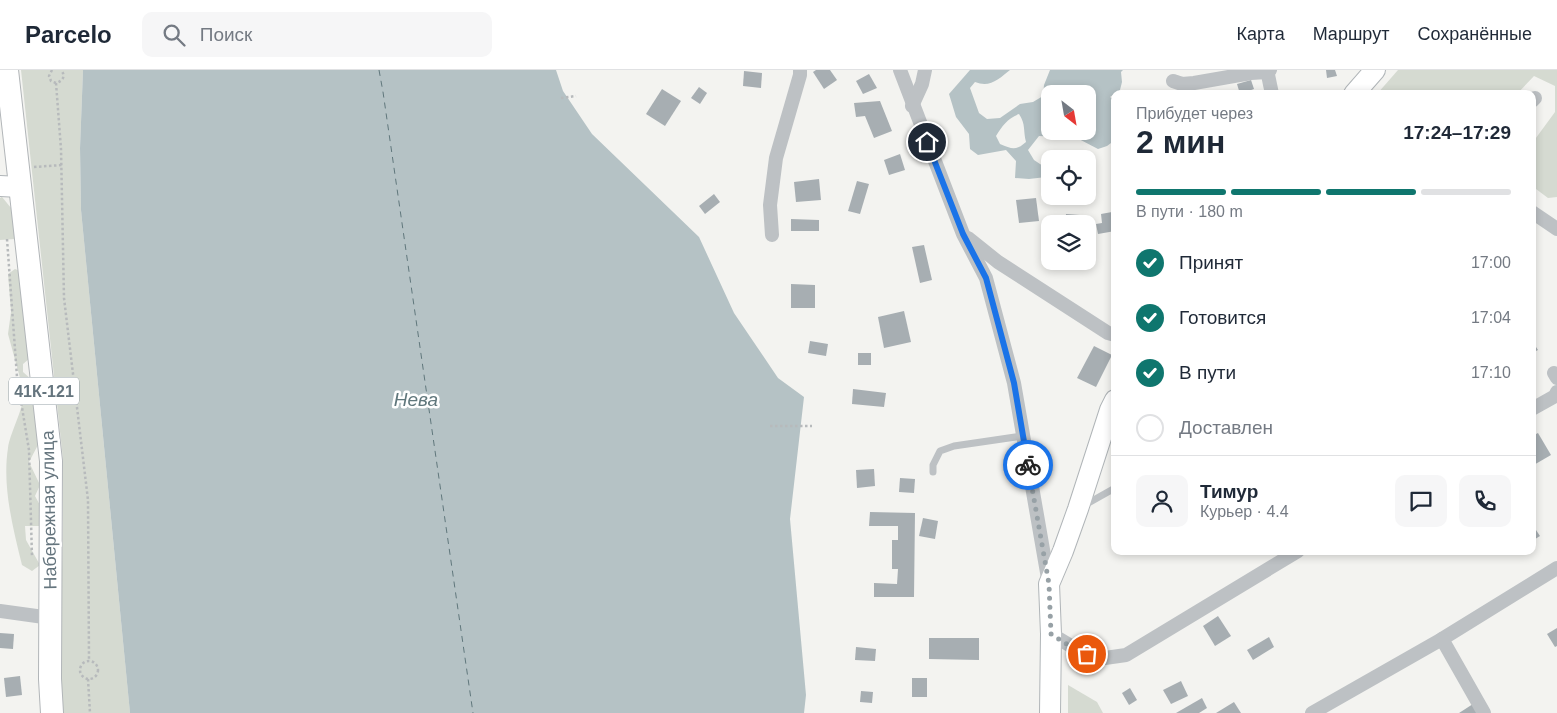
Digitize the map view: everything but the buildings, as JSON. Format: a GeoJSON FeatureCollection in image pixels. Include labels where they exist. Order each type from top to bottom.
{"type":"FeatureCollection","features":[{"type":"Feature","properties":{"kind":"main road","name":"Набережная улица"},"geometry":{"type":"LineString","coordinates":[[8,70],[10,186],[51,461],[50,679],[52,713]]}},
{"type":"Feature","properties":{"kind":"street"},"geometry":{"type":"LineString","coordinates":[[772,235],[770,205],[776,158],[800,70]]}},
{"type":"Feature","properties":{"kind":"street"},"geometry":{"type":"LineString","coordinates":[[900,70],[912,106],[963,234],[986,278],[1014,383],[1049,584],[1051,634],[1050,713]]}},
{"type":"Feature","properties":{"kind":"street"},"geometry":{"type":"LineString","coordinates":[[912,106],[922,84],[925,70]]}},
{"type":"Feature","properties":{"kind":"street"},"geometry":{"type":"LineString","coordinates":[[1357,90],[1374,70]]}},
{"type":"Feature","properties":{"kind":"street"},"geometry":{"type":"LineString","coordinates":[[1173,81],[1182,84],[1194,83],[1268,71],[1271,90]]}},
{"type":"Feature","properties":{"kind":"street"},"geometry":{"type":"LineString","coordinates":[[1536,215],[1557,229]]}},
{"type":"Feature","properties":{"kind":"street"},"geometry":{"type":"LineString","coordinates":[[963,234],[998,262],[1111,334]]}},
{"type":"Feature","properties":{"kind":"street"},"geometry":{"type":"LineString","coordinates":[[1536,408],[1555,396],[1557,392]]}},
{"type":"Feature","properties":{"kind":"street"},"geometry":{"type":"LineString","coordinates":[[1049,584],[1078,509],[1111,408]]}},
{"type":"Feature","properties":{"kind":"street"},"geometry":{"type":"LineString","coordinates":[[1051,634],[1076,650],[1098,658],[1126,655],[1291,555]]}},
{"type":"Feature","properties":{"kind":"street"},"geometry":{"type":"LineString","coordinates":[[1312,713],[1442,639],[1557,568]]}},
{"type":"Feature","properties":{"kind":"street"},"geometry":{"type":"LineString","coordinates":[[0,611],[51,618]]}},
{"type":"Feature","properties":{"kind":"street"},"geometry":{"type":"LineString","coordinates":[[1442,639],[1484,713]]}},
{"type":"Feature","properties":{"kind":"lane"},"geometry":{"type":"LineString","coordinates":[[933,472],[933,465],[940,451],[954,446],[1022,436]]}},
{"type":"Feature","properties":{"kind":"lane"},"geometry":{"type":"LineString","coordinates":[[1078,509],[1111,490]]}},
{"type":"Feature","properties":{"kind":"path"},"geometry":{"type":"LineString","coordinates":[[52,70],[48,76],[56,84]]}},
{"type":"Feature","properties":{"kind":"path"},"geometry":{"type":"LineString","coordinates":[[56,84],[64,78],[61,70]]}},
{"type":"Feature","properties":{"kind":"path"},"geometry":{"type":"LineString","coordinates":[[56,84],[62,165],[64,298],[88,500],[89,662]]}},
{"type":"Feature","properties":{"kind":"path"},"geometry":{"type":"LineString","coordinates":[[561,98],[576,96]]}},
{"type":"Feature","properties":{"kind":"path"},"geometry":{"type":"LineString","coordinates":[[34,167],[62,165]]}},
{"type":"Feature","properties":{"kind":"path"},"geometry":{"type":"LineString","coordinates":[[7,231],[17,377],[30,450],[32,557]]}},
{"type":"Feature","properties":{"kind":"path"},"geometry":{"type":"LineString","coordinates":[[770,426],[812,426]]}},
{"type":"Feature","properties":{"kind":"path"},"geometry":{"type":"LineString","coordinates":[[84,663],[95,663],[98,668],[98,674],[94,678],[88,679],[83,677],[81,667],[84,663]]}},
{"type":"Feature","properties":{"kind":"path"},"geometry":{"type":"LineString","coordinates":[[88,679],[90,713]]}},
{"type":"Feature","properties":{"kind":"shaded area"},"geometry":{"type":"Polygon","coordinates":[[[21,70],[83,70],[80,148],[81,210],[130,713],[62,713],[60,658],[63,459],[21,70]]]}},
{"type":"Feature","properties":{"kind":"shaded area"},"geometry":{"type":"Polygon","coordinates":[[[1398,70],[1557,70],[1557,197],[1548,198],[1536,189],[1536,138],[1555,112],[1555,86],[1534,76],[1521,90],[1380,90],[1398,70]]]}},
{"type":"Feature","properties":{"kind":"shaded area"},"geometry":{"type":"Polygon","coordinates":[[[2,197],[16,214],[15,239],[0,240],[0,198],[2,197]]]}},
{"type":"Feature","properties":{"kind":"shaded area"},"geometry":{"type":"Polygon","coordinates":[[[15,269],[20,271],[29,333],[26,344],[30,358],[23,364],[23,372],[32,380],[39,443],[29,462],[40,485],[35,496],[41,507],[39,526],[25,526],[26,540],[40,565],[32,571],[22,565],[9,507],[6,478],[9,442],[23,397],[8,334],[11,312],[8,274],[15,269]]]}},
{"type":"Feature","properties":{"kind":"shaded area"},"geometry":{"type":"Polygon","coordinates":[[[1068,685],[1097,702],[1103,713],[1068,713],[1068,685]]]}},
{"type":"Feature","properties":{"kind":"water","name":"Нева"},"geometry":{"type":"Polygon","coordinates":[[[83,70],[556,70],[563,91],[592,134],[699,237],[734,313],[778,378],[804,397],[790,519],[806,695],[804,713],[130,713],[81,210],[80,148],[83,70]]]}},
{"type":"Feature","properties":{"kind":"water"},"geometry":{"type":"Polygon","coordinates":[[[970,70],[1010,70],[994,82],[980,84],[975,82],[970,88],[979,113],[987,119],[1000,118],[1020,104],[1033,102],[1041,97],[1041,136],[1039,136],[1028,150],[1034,160],[1041,165],[1041,178],[1015,178],[1016,161],[1006,150],[978,155],[970,149],[969,134],[956,117],[949,94],[970,70]],[[1019,114],[1008,120],[996,136],[1000,144],[1014,148],[1026,142],[1024,125],[1019,114]]]}},
{"type":"Feature","properties":{"kind":"water"},"geometry":{"type":"Polygon","coordinates":[[[1050,70],[1123,70],[1121,72],[1122,82],[1120,90],[1111,90],[1111,143],[1098,149],[1081,140],[1096,140],[1096,85],[1044,85],[1050,70]]]}},
{"type":"Feature","properties":{"kind":"ferry route"},"geometry":{"type":"LineString","coordinates":[[379,70],[473,713]]}},
{"type":"Feature","properties":{"kind":"way so far"},"geometry":{"type":"LineString","coordinates":[[1028,465],[1049,584],[1051,634],[1076,650],[1087,654]]}},
{"type":"Feature","properties":{"kind":"route"},"geometry":{"type":"LineString","coordinates":[[927,142],[963,234],[986,278],[1014,383],[1028,465]]}}]}
